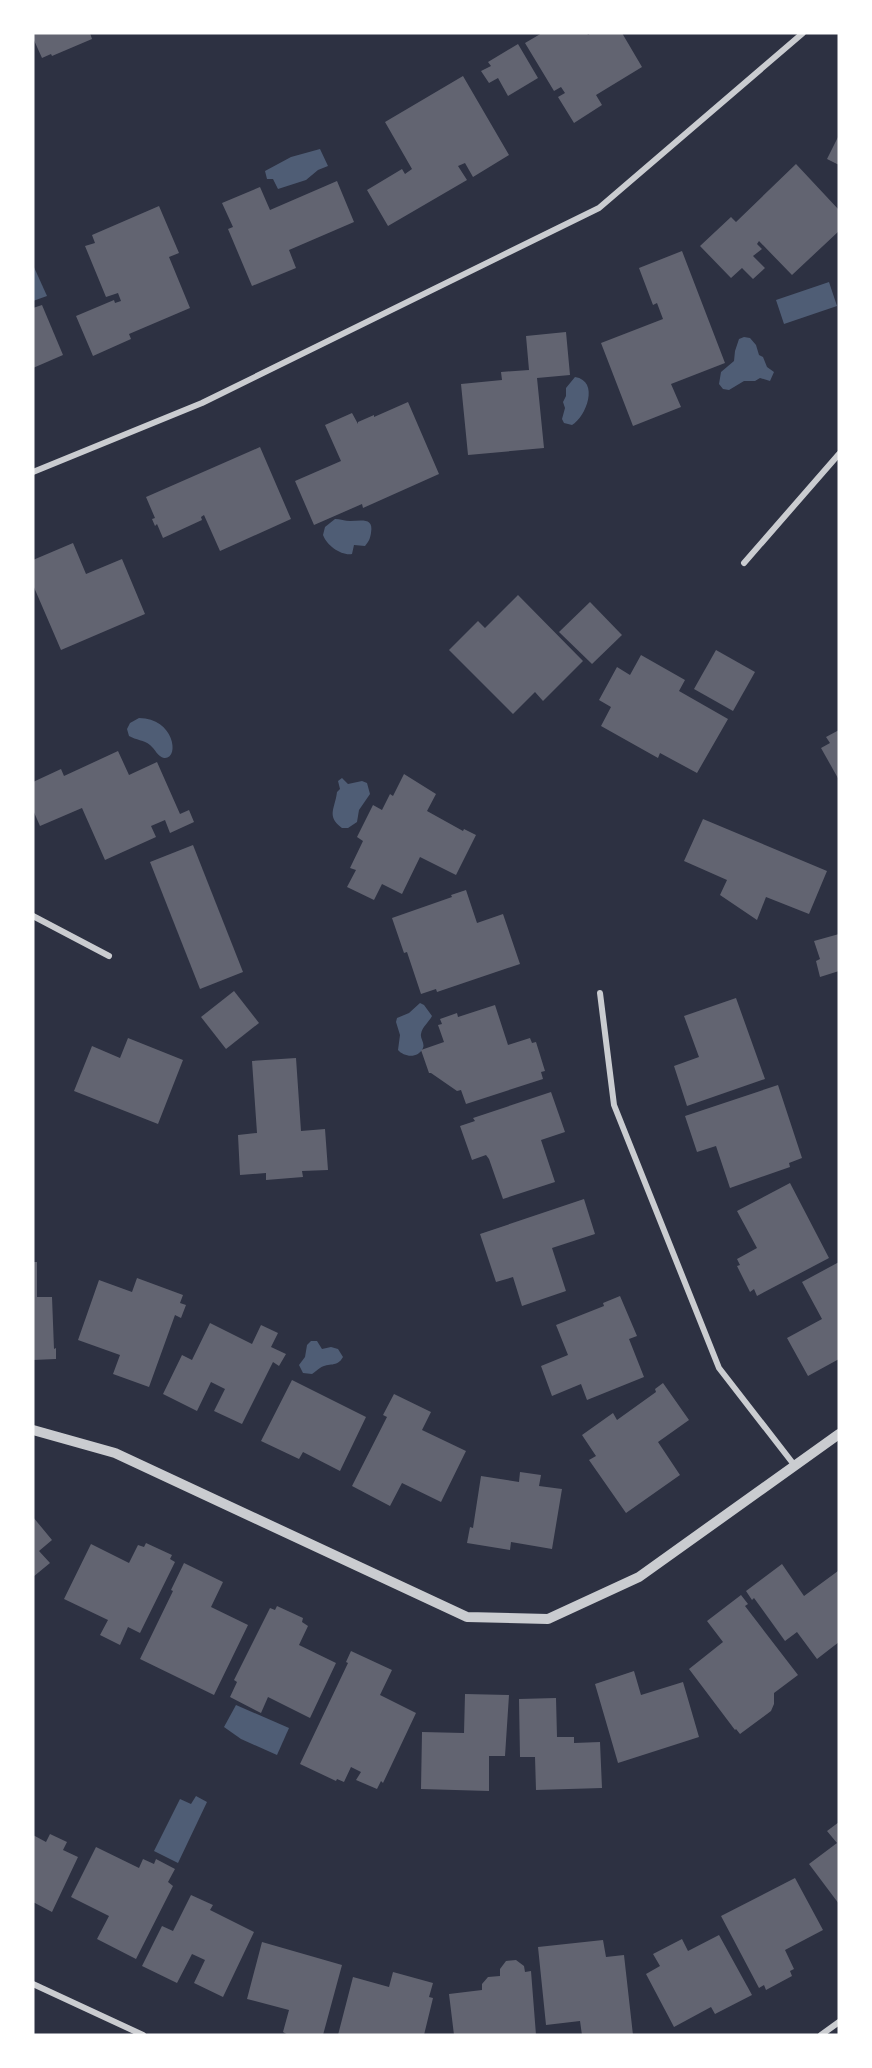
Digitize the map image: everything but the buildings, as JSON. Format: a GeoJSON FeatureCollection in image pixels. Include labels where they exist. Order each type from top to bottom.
{"type":"FeatureCollection","features":[{"type":"Feature","properties":{"kind":"street"},"geometry":{"type":"LineString","coordinates":[[33,472],[202,403],[599,208],[803,33]]}},
{"type":"Feature","properties":{"kind":"street"},"geometry":{"type":"LineString","coordinates":[[744,563],[839,454]]}},
{"type":"Feature","properties":{"kind":"street"},"geometry":{"type":"LineString","coordinates":[[33,916],[109,956]]}},
{"type":"Feature","properties":{"kind":"street"},"geometry":{"type":"LineString","coordinates":[[600,993],[614,1105],[719,1368],[795,1466]]}},
{"type":"Feature","properties":{"kind":"street"},"geometry":{"type":"LineString","coordinates":[[33,1430],[115,1453],[467,1617],[548,1619],[639,1577],[839,1434]]}},
{"type":"Feature","properties":{"kind":"street"},"geometry":{"type":"LineString","coordinates":[[33,1984],[143,2035]]}},
{"type":"Feature","properties":{"kind":"street"},"geometry":{"type":"LineString","coordinates":[[820,2035],[839,2022]]}},
{"type":"Feature","properties":{"kind":"water"},"geometry":{"type":"Polygon","coordinates":[[[320,149],[328,166],[318,170],[306,180],[278,189],[273,179],[267,179],[265,171],[291,157],[320,149]]]}},
{"type":"Feature","properties":{"kind":"water"},"geometry":{"type":"Polygon","coordinates":[[[33,265],[47,296],[33,301],[33,265]]]}},
{"type":"Feature","properties":{"kind":"water"},"geometry":{"type":"Polygon","coordinates":[[[829,282],[837,306],[784,324],[776,300],[829,282]]]}},
{"type":"Feature","properties":{"kind":"water"},"geometry":{"type":"Polygon","coordinates":[[[750,338],[756,345],[767,367],[774,372],[770,381],[760,378],[755,381],[744,381],[729,390],[723,389],[719,384],[721,372],[734,361],[739,339],[750,338]]]}},
{"type":"Feature","properties":{"kind":"water"},"geometry":{"type":"Polygon","coordinates":[[[575,377],[583,380],[589,392],[582,415],[572,425],[564,423],[562,419],[565,408],[563,402],[566,388],[575,377]]]}},
{"type":"Feature","properties":{"kind":"water"},"geometry":{"type":"Polygon","coordinates":[[[335,519],[369,522],[371,533],[365,546],[354,545],[352,554],[348,554],[339,552],[331,546],[323,535],[325,527],[335,519]]]}},
{"type":"Feature","properties":{"kind":"water"},"geometry":{"type":"Polygon","coordinates":[[[139,718],[151,720],[167,731],[173,746],[169,757],[164,758],[158,755],[148,743],[129,736],[127,729],[130,723],[139,718]]]}},
{"type":"Feature","properties":{"kind":"water"},"geometry":{"type":"Polygon","coordinates":[[[342,778],[348,784],[362,781],[367,783],[370,794],[359,810],[357,822],[348,828],[342,828],[337,824],[333,816],[337,792],[340,789],[338,781],[342,778]]]}},
{"type":"Feature","properties":{"kind":"water"},"geometry":{"type":"Polygon","coordinates":[[[420,1003],[432,1016],[422,1031],[423,1048],[421,1052],[407,1055],[398,1050],[400,1035],[397,1018],[409,1013],[420,1003]]]}},
{"type":"Feature","properties":{"kind":"water"},"geometry":{"type":"Polygon","coordinates":[[[311,1341],[317,1341],[322,1349],[331,1347],[338,1349],[343,1357],[338,1363],[323,1366],[312,1374],[303,1373],[299,1365],[311,1341]]]}},
{"type":"Feature","properties":{"kind":"water"},"geometry":{"type":"Polygon","coordinates":[[[236,1705],[289,1728],[277,1755],[241,1739],[224,1727],[236,1705]]]}},
{"type":"Feature","properties":{"kind":"water"},"geometry":{"type":"Polygon","coordinates":[[[196,1796],[207,1802],[178,1863],[154,1851],[180,1799],[191,1804],[196,1796]]]}}]}
